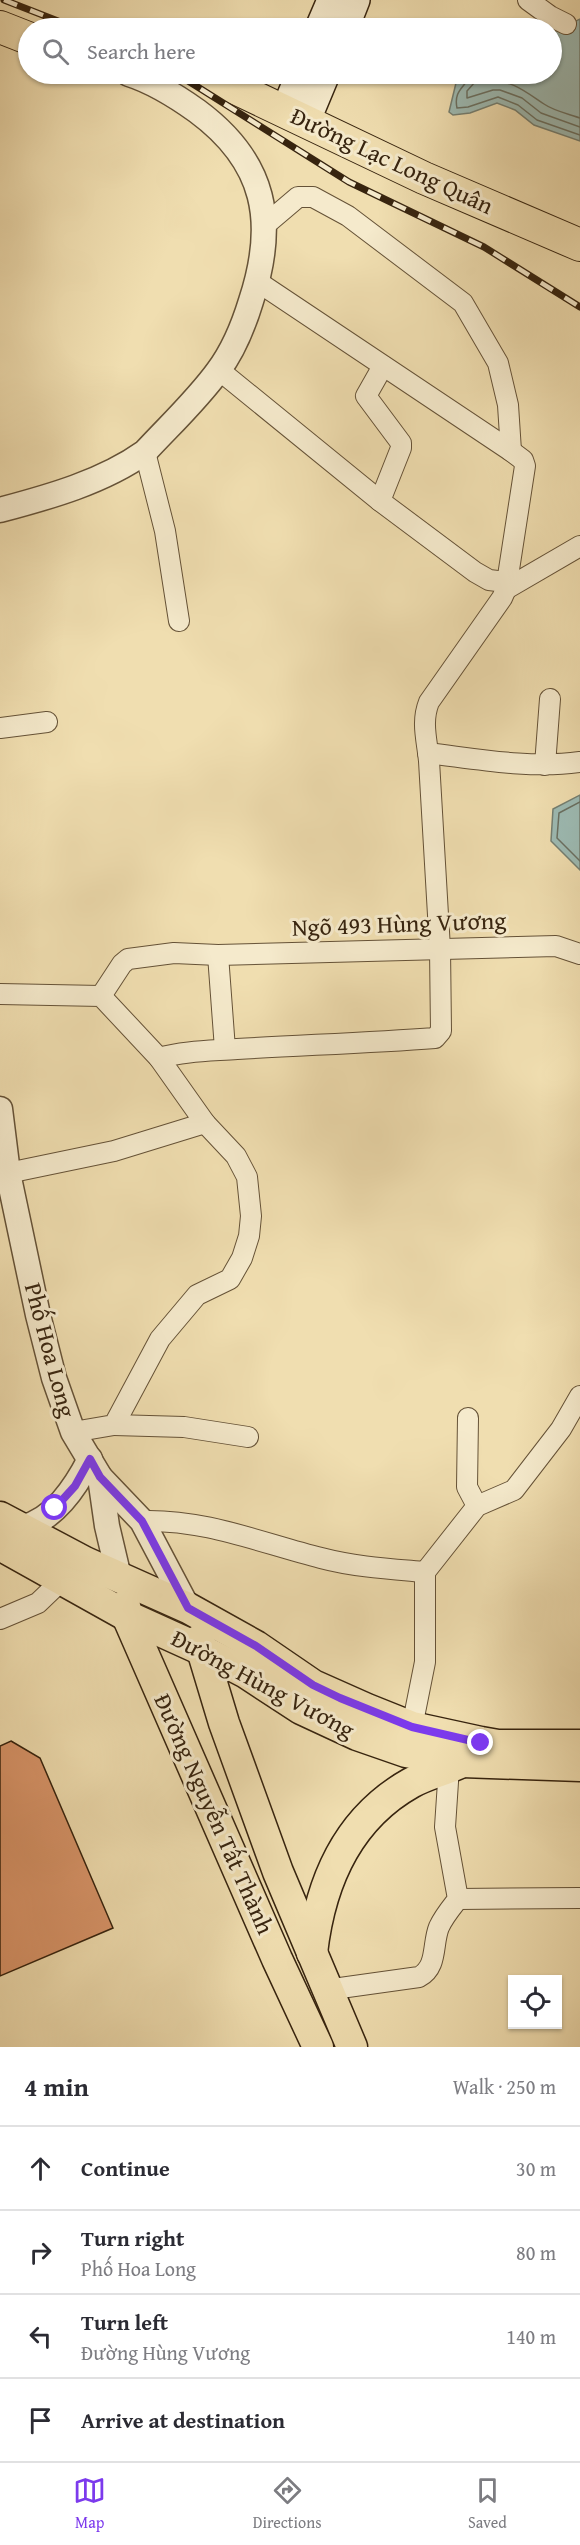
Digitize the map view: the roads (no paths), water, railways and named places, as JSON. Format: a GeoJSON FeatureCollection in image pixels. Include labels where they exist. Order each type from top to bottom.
{"type":"FeatureCollection","features":[{"type":"Feature","properties":{"kind":"highway"},"geometry":{"type":"LineString","coordinates":[[0,27],[18,34]]}},
{"type":"Feature","properties":{"kind":"highway","name":"Đường Lạc Long Quân"},"geometry":{"type":"LineString","coordinates":[[227,84],[424,178],[580,245]]}},
{"type":"Feature","properties":{"kind":"main road"},"geometry":{"type":"LineString","coordinates":[[323,18],[331,0]]}},
{"type":"Feature","properties":{"kind":"main road"},"geometry":{"type":"LineString","coordinates":[[349,18],[357,0]]}},
{"type":"Feature","properties":{"kind":"main road"},"geometry":{"type":"LineString","coordinates":[[295,117],[299,84]]}},
{"type":"Feature","properties":{"kind":"main road"},"geometry":{"type":"LineString","coordinates":[[295,117],[319,84]]}},
{"type":"Feature","properties":{"kind":"main road","name":"Đường Hùng Vương"},"geometry":{"type":"LineString","coordinates":[[7,1530],[188,1608],[256,1646],[313,1685],[412,1727],[458,1756],[498,1745],[580,1745]]}},
{"type":"Feature","properties":{"kind":"main road","name":"Đường Hùng Vương"},"geometry":{"type":"LineString","coordinates":[[7,1530],[63,1579],[127,1616],[246,1673],[301,1708],[348,1731],[406,1752],[580,1766]]}},
{"type":"Feature","properties":{"kind":"main road","name":"Đường Nguyễn Tất Thành"},"geometry":{"type":"LineString","coordinates":[[119,1577],[127,1616],[281,1968],[318,2047]]}},
{"type":"Feature","properties":{"kind":"main road","name":"Đường Nguyễn Tất Thành"},"geometry":{"type":"LineString","coordinates":[[188,1608],[224,1723],[278,1872],[352,2047]]}},
{"type":"Feature","properties":{"kind":"main road"},"geometry":{"type":"LineString","coordinates":[[281,1968],[312,1955],[317,1914],[324,1890],[339,1855],[352,1834],[369,1815],[393,1795],[458,1756]]}},
{"type":"Feature","properties":{"kind":"street"},"geometry":{"type":"LineString","coordinates":[[528,0],[554,18]]}},
{"type":"Feature","properties":{"kind":"street"},"geometry":{"type":"LineString","coordinates":[[562,22],[566,24]]}},
{"type":"Feature","properties":{"kind":"street"},"geometry":{"type":"LineString","coordinates":[[0,510],[46,498],[94,479],[133,461],[145,452],[219,370],[244,324],[264,258],[265,225],[253,174],[237,147],[214,124],[174,95],[150,84]]}},
{"type":"Feature","properties":{"kind":"street"},"geometry":{"type":"LineString","coordinates":[[265,225],[298,197],[313,197],[348,216],[463,303],[498,363],[512,428],[511,451]]}},
{"type":"Feature","properties":{"kind":"street"},"geometry":{"type":"LineString","coordinates":[[159,1058],[176,1054],[294,1044],[369,1043],[435,1038],[441,1031],[440,949],[424,719],[429,702],[474,634],[502,598],[506,586],[525,466],[523,460],[511,451],[258,282]]}},
{"type":"Feature","properties":{"kind":"street"},"geometry":{"type":"LineString","coordinates":[[380,501],[402,448],[401,443],[366,396],[383,366]]}},
{"type":"Feature","properties":{"kind":"street"},"geometry":{"type":"LineString","coordinates":[[219,370],[380,501],[481,576],[506,586]]}},
{"type":"Feature","properties":{"kind":"street"},"geometry":{"type":"LineString","coordinates":[[145,452],[165,531],[179,621]]}},
{"type":"Feature","properties":{"kind":"street"},"geometry":{"type":"LineString","coordinates":[[506,586],[580,546]]}},
{"type":"Feature","properties":{"kind":"street"},"geometry":{"type":"LineString","coordinates":[[545,765],[550,699]]}},
{"type":"Feature","properties":{"kind":"street"},"geometry":{"type":"LineString","coordinates":[[0,728],[47,722]]}},
{"type":"Feature","properties":{"kind":"street"},"geometry":{"type":"LineString","coordinates":[[428,753],[545,765],[580,762]]}},
{"type":"Feature","properties":{"kind":"street","name":"Ngõ 493 Hùng Vương"},"geometry":{"type":"LineString","coordinates":[[101,996],[122,964],[128,959],[174,953],[218,955],[556,946],[580,954]]}},
{"type":"Feature","properties":{"kind":"street"},"geometry":{"type":"LineString","coordinates":[[218,955],[225,1049]]}},
{"type":"Feature","properties":{"kind":"street"},"geometry":{"type":"LineString","coordinates":[[0,994],[101,996],[159,1058],[205,1123],[236,1156],[247,1177],[252,1216],[242,1258],[230,1279],[197,1295],[160,1339],[114,1425]]}},
{"type":"Feature","properties":{"kind":"street","name":"Phố Hoa Long"},"geometry":{"type":"LineString","coordinates":[[0,1109],[8,1173],[54,1378],[73,1432],[95,1468],[142,1521],[188,1608]]}},
{"type":"Feature","properties":{"kind":"street"},"geometry":{"type":"LineString","coordinates":[[8,1173],[114,1151],[205,1123]]}},
{"type":"Feature","properties":{"kind":"street"},"geometry":{"type":"LineString","coordinates":[[412,1727],[425,1662],[425,1572],[477,1506],[514,1490],[561,1429],[580,1396]]}},
{"type":"Feature","properties":{"kind":"street"},"geometry":{"type":"LineString","coordinates":[[468,1419],[468,1492],[477,1506]]}},
{"type":"Feature","properties":{"kind":"street"},"geometry":{"type":"LineString","coordinates":[[73,1432],[114,1425],[183,1427],[248,1437]]}},
{"type":"Feature","properties":{"kind":"street"},"geometry":{"type":"LineString","coordinates":[[7,1530],[36,1523],[55,1508],[95,1468]]}},
{"type":"Feature","properties":{"kind":"street","name":"Phố Hoa Long"},"geometry":{"type":"LineString","coordinates":[[95,1468],[119,1577]]}},
{"type":"Feature","properties":{"kind":"street"},"geometry":{"type":"LineString","coordinates":[[142,1521],[168,1520],[199,1524],[321,1558],[425,1572]]}},
{"type":"Feature","properties":{"kind":"street"},"geometry":{"type":"LineString","coordinates":[[0,1618],[38,1603],[63,1579]]}},
{"type":"Feature","properties":{"kind":"street"},"geometry":{"type":"LineString","coordinates":[[326,1990],[419,1977],[427,1973],[432,1964],[438,1929],[458,1899],[445,1827],[458,1756]]}},
{"type":"Feature","properties":{"kind":"street"},"geometry":{"type":"LineString","coordinates":[[458,1899],[580,1898]]}},
{"type":"Feature","properties":{"kind":"water"},"geometry":{"type":"Polygon","coordinates":[[[580,19],[580,141],[534,125],[515,110],[497,103],[470,113],[453,115],[449,112],[456,84],[562,84],[562,28],[580,19]]]}},
{"type":"Feature","properties":{"kind":"water"},"geometry":{"type":"Polygon","coordinates":[[[580,795],[580,870],[551,841],[553,809],[580,795]]]}},
{"type":"Feature","properties":{"kind":"railway"},"geometry":{"type":"LineString","coordinates":[[4,0],[50,18]]}},
{"type":"Feature","properties":{"kind":"railway"},"geometry":{"type":"LineString","coordinates":[[193,84],[349,182],[484,247],[580,307]]}}]}
